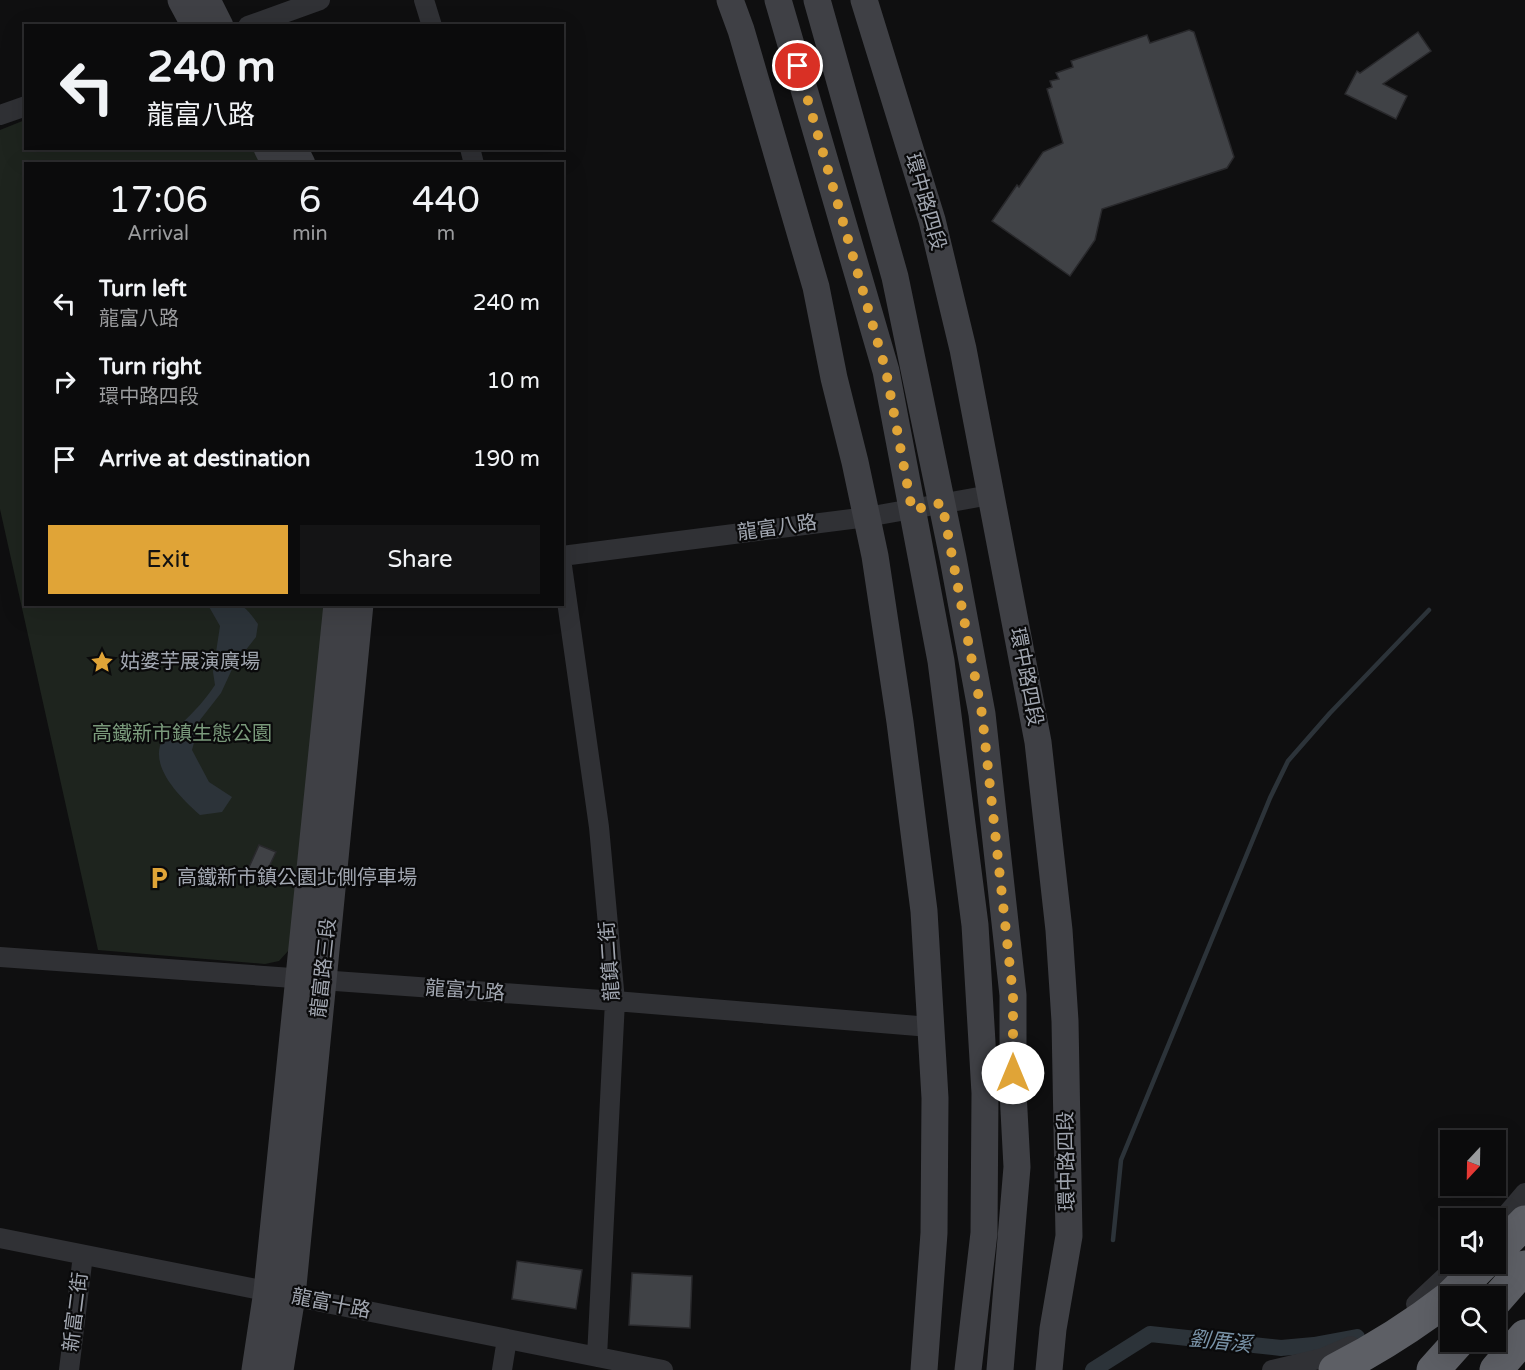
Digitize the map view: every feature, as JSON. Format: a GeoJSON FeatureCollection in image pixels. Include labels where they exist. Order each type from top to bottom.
{"type":"FeatureCollection","features":[{"type":"Feature","properties":{"kind":"highway"},"geometry":{"type":"LineString","coordinates":[[1506,1242],[1525,1222]]}},
{"type":"Feature","properties":{"kind":"highway"},"geometry":{"type":"LineString","coordinates":[[1506,1289],[1525,1267]]}},
{"type":"Feature","properties":{"kind":"highway"},"geometry":{"type":"LineString","coordinates":[[1461,1286],[1473,1274]]}},
{"type":"Feature","properties":{"kind":"highway"},"geometry":{"type":"LineString","coordinates":[[1335,1370],[1374,1350],[1423,1319],[1440,1305]]}},
{"type":"Feature","properties":{"kind":"highway"},"geometry":{"type":"LineString","coordinates":[[1496,1370],[1525,1336]]}},
{"type":"Feature","properties":{"kind":"highway"},"geometry":{"type":"LineString","coordinates":[[1433,1370],[1449,1352]]}},
{"type":"Feature","properties":{"kind":"street"},"geometry":{"type":"LineString","coordinates":[[181,0],[194,24]]}},
{"type":"Feature","properties":{"kind":"street"},"geometry":{"type":"LineString","coordinates":[[207,0],[219,24]]}},
{"type":"Feature","properties":{"kind":"street"},"geometry":{"type":"LineString","coordinates":[[254,24],[320,0]]}},
{"type":"Feature","properties":{"kind":"street"},"geometry":{"type":"LineString","coordinates":[[424,0],[431,24]]}},
{"type":"Feature","properties":{"kind":"street"},"geometry":{"type":"LineString","coordinates":[[730,0],[741,30],[816,287],[834,378],[875,556],[900,722],[924,911],[935,1098],[933,1244],[924,1370]]}},
{"type":"Feature","properties":{"kind":"street"},"geometry":{"type":"LineString","coordinates":[[778,0],[886,371],[941,662],[975,925],[985,1093],[984,1233],[968,1370]]}},
{"type":"Feature","properties":{"kind":"street"},"geometry":{"type":"LineString","coordinates":[[817,0],[896,277],[982,714],[1013,995],[1013,1092],[1017,1167],[1000,1370]]}},
{"type":"Feature","properties":{"kind":"street","name":"環中路四段"},"geometry":{"type":"LineString","coordinates":[[864,0],[932,220],[963,349],[1038,742],[1059,930],[1065,1021],[1069,1236],[1053,1329],[1049,1370]]}},
{"type":"Feature","properties":{"kind":"street"},"geometry":{"type":"LineString","coordinates":[[0,116],[24,107]]}},
{"type":"Feature","properties":{"kind":"street","name":"龍富八路"},"geometry":{"type":"LineString","coordinates":[[564,556],[867,517],[990,495]]}},
{"type":"Feature","properties":{"kind":"street","name":"龍鎮二街"},"geometry":{"type":"LineString","coordinates":[[564,580],[599,827],[615,1001],[597,1357]]}},
{"type":"Feature","properties":{"kind":"street","name":"龍富路三段"},"geometry":{"type":"LineString","coordinates":[[311,980],[337,606]]}},
{"type":"Feature","properties":{"kind":"street","name":"龍富路三段"},"geometry":{"type":"LineString","coordinates":[[279,1293],[311,980],[360,606]]}},
{"type":"Feature","properties":{"kind":"street","name":"龍富九路"},"geometry":{"type":"LineString","coordinates":[[0,957],[615,1001],[930,1027]]}},
{"type":"Feature","properties":{"kind":"street"},"geometry":{"type":"LineString","coordinates":[[1506,1215],[1525,1193]]}},
{"type":"Feature","properties":{"kind":"street","name":"龍富十路"},"geometry":{"type":"LineString","coordinates":[[0,1238],[663,1370]]}},
{"type":"Feature","properties":{"kind":"street","name":"新富二街"},"geometry":{"type":"LineString","coordinates":[[69,1370],[83,1255]]}},
{"type":"Feature","properties":{"kind":"street"},"geometry":{"type":"LineString","coordinates":[[1272,1370],[1323,1358],[1380,1330],[1412,1308],[1448,1274]]}},
{"type":"Feature","properties":{"kind":"street"},"geometry":{"type":"LineString","coordinates":[[255,1370],[279,1293]]}},
{"type":"Feature","properties":{"kind":"street"},"geometry":{"type":"LineString","coordinates":[[279,1293],[280,1370]]}},
{"type":"Feature","properties":{"kind":"street"},"geometry":{"type":"LineString","coordinates":[[1364,1370],[1412,1308]]}},
{"type":"Feature","properties":{"kind":"street"},"geometry":{"type":"LineString","coordinates":[[502,1370],[507,1339]]}},
{"type":"Feature","properties":{"kind":"green space","name":"高鐵新市鎮生態公園"},"geometry":{"type":"Polygon","coordinates":[[[24,120],[24,150],[254,150],[260,162],[24,162],[24,606],[326,606],[289,950],[279,961],[265,964],[98,950],[0,509],[0,130],[24,120]]]}},
{"type":"Feature","properties":{"kind":"shaded area"},"geometry":{"type":"Polygon","coordinates":[[[209,606],[242,606],[258,624],[256,637],[234,665],[221,693],[200,720],[192,750],[209,782],[232,797],[222,812],[200,815],[169,781],[163,771],[159,749],[164,737],[190,715],[215,685],[213,672],[220,626],[209,606]]]}},
{"type":"Feature","properties":{"kind":"building"},"geometry":{"type":"Polygon","coordinates":[[[1189,30],[1194,32],[1234,157],[1227,168],[1102,209],[1095,240],[1070,276],[992,221],[1043,152],[1063,143],[1047,89],[1052,87],[1050,81],[1059,79],[1056,73],[1073,67],[1071,61],[1147,35],[1150,43],[1189,30]]]}},
{"type":"Feature","properties":{"kind":"building"},"geometry":{"type":"Polygon","coordinates":[[[1418,32],[1431,51],[1383,84],[1407,96],[1396,119],[1345,94],[1357,71],[1360,73],[1418,32]]]}},
{"type":"Feature","properties":{"kind":"building"},"geometry":{"type":"Polygon","coordinates":[[[259,845],[276,852],[269,867],[275,870],[268,886],[245,876],[259,845]]]}},
{"type":"Feature","properties":{"kind":"building"},"geometry":{"type":"Polygon","coordinates":[[[517,1261],[582,1270],[576,1309],[512,1299],[517,1261]]]}},
{"type":"Feature","properties":{"kind":"building"},"geometry":{"type":"Polygon","coordinates":[[[632,1273],[692,1276],[690,1328],[629,1325],[632,1273]]]}},
{"type":"Feature","properties":{"kind":"waterway"},"geometry":{"type":"LineString","coordinates":[[1113,1240],[1121,1160],[1270,798],[1288,761],[1330,713],[1429,610]]}},
{"type":"Feature","properties":{"kind":"waterway","name":"劉厝溪"},"geometry":{"type":"LineString","coordinates":[[1093,1370],[1150,1334],[1281,1348],[1357,1337]]}},
{"type":"Feature","properties":{"kind":"place","name":"姑婆芋展演廣場"},"geometry":{"type":"Point","coordinates":[102,662]}},
{"type":"Feature","properties":{"kind":"place","name":"高鐵新市鎮公園北側停車場"},"geometry":{"type":"Point","coordinates":[159,878]}},
{"type":"Feature","properties":{"kind":"route"},"geometry":{"type":"LineString","coordinates":[[798,66],[886,371],[912,510],[942,503],[982,714],[1013,995],[1013,1073]]}}]}
